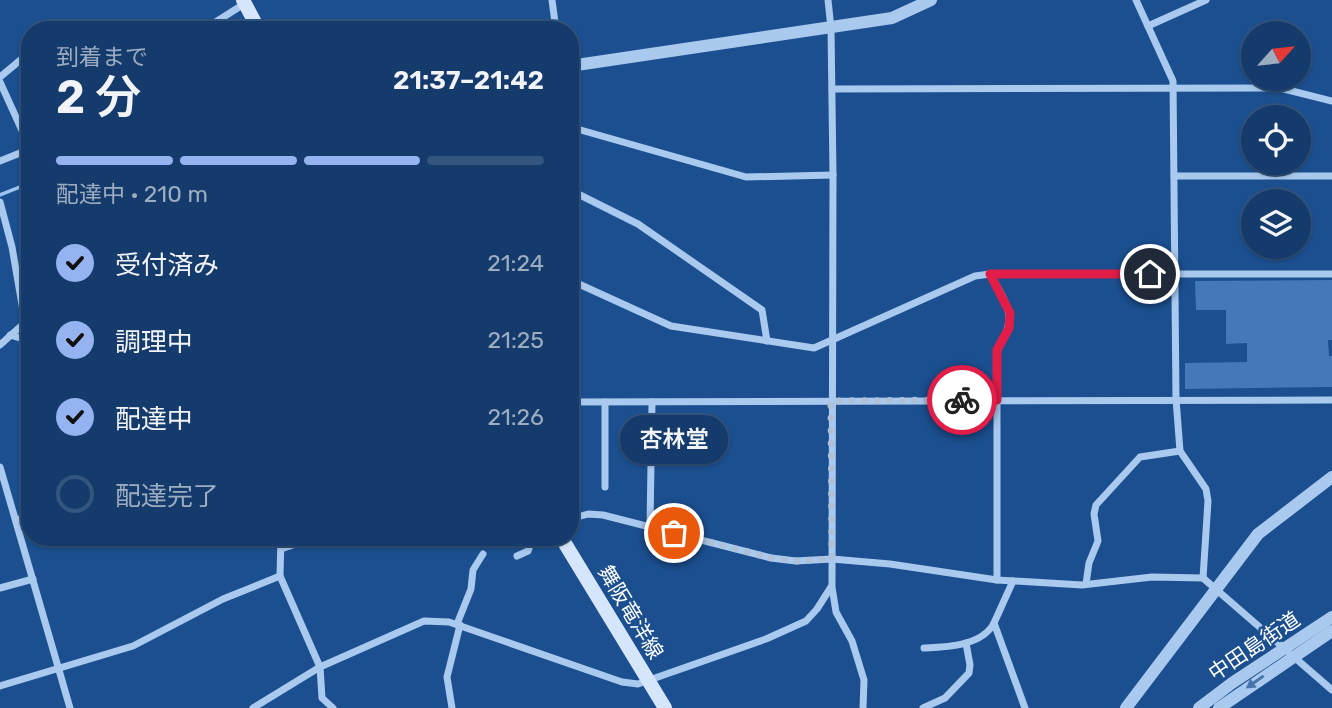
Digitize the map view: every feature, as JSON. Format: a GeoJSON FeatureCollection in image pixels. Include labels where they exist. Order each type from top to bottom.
{"type":"FeatureCollection","features":[{"type":"Feature","properties":{"kind":"main road"},"geometry":{"type":"LineString","coordinates":[[244,2],[254,21]]}},
{"type":"Feature","properties":{"kind":"main road","name":"舞阪竜洋線"},"geometry":{"type":"LineString","coordinates":[[566,546],[665,708]]}},
{"type":"Feature","properties":{"kind":"street"},"geometry":{"type":"LineString","coordinates":[[552,0],[555,21]]}},
{"type":"Feature","properties":{"kind":"street"},"geometry":{"type":"LineString","coordinates":[[828,0],[834,175],[832,587],[836,612],[852,641],[864,680],[863,708]]}},
{"type":"Feature","properties":{"kind":"street"},"geometry":{"type":"LineString","coordinates":[[579,65],[892,18],[931,0]]}},
{"type":"Feature","properties":{"kind":"street"},"geometry":{"type":"LineString","coordinates":[[1136,0],[1173,81],[1176,399],[1180,452],[1206,489],[1208,501],[1203,578]]}},
{"type":"Feature","properties":{"kind":"street"},"geometry":{"type":"LineString","coordinates":[[1148,26],[1206,0]]}},
{"type":"Feature","properties":{"kind":"street"},"geometry":{"type":"LineString","coordinates":[[217,21],[244,2]]}},
{"type":"Feature","properties":{"kind":"street"},"geometry":{"type":"LineString","coordinates":[[21,60],[0,80],[21,128]]}},
{"type":"Feature","properties":{"kind":"street"},"geometry":{"type":"LineString","coordinates":[[831,89],[1280,88],[1332,101]]}},
{"type":"Feature","properties":{"kind":"street"},"geometry":{"type":"LineString","coordinates":[[579,130],[746,177],[834,175]]}},
{"type":"Feature","properties":{"kind":"street"},"geometry":{"type":"LineString","coordinates":[[0,161],[21,152]]}},
{"type":"Feature","properties":{"kind":"street"},"geometry":{"type":"LineString","coordinates":[[1174,176],[1332,176]]}},
{"type":"Feature","properties":{"kind":"street"},"geometry":{"type":"LineString","coordinates":[[579,194],[638,224],[762,310],[767,341]]}},
{"type":"Feature","properties":{"kind":"street"},"geometry":{"type":"LineString","coordinates":[[0,202],[21,291]]}},
{"type":"Feature","properties":{"kind":"street"},"geometry":{"type":"LineString","coordinates":[[990,274],[1010,313],[1009,328],[997,350],[997,580]]}},
{"type":"Feature","properties":{"kind":"street"},"geometry":{"type":"LineString","coordinates":[[579,284],[671,326],[814,348],[975,276],[1332,274]]}},
{"type":"Feature","properties":{"kind":"street"},"geometry":{"type":"LineString","coordinates":[[0,345],[21,325]]}},
{"type":"Feature","properties":{"kind":"street"},"geometry":{"type":"LineString","coordinates":[[10,335],[21,338]]}},
{"type":"Feature","properties":{"kind":"street"},"geometry":{"type":"LineString","coordinates":[[579,402],[1332,400]]}},
{"type":"Feature","properties":{"kind":"street"},"geometry":{"type":"LineString","coordinates":[[650,527],[652,401]]}},
{"type":"Feature","properties":{"kind":"street"},"geometry":{"type":"LineString","coordinates":[[605,402],[605,487]]}},
{"type":"Feature","properties":{"kind":"street"},"geometry":{"type":"LineString","coordinates":[[1086,584],[1089,563],[1098,541],[1094,514],[1096,505],[1139,457],[1180,452]]}},
{"type":"Feature","properties":{"kind":"street"},"geometry":{"type":"LineString","coordinates":[[0,467],[21,537]]}},
{"type":"Feature","properties":{"kind":"street"},"geometry":{"type":"LineString","coordinates":[[1126,708],[1258,534],[1332,477]]}},
{"type":"Feature","properties":{"kind":"street"},"geometry":{"type":"LineString","coordinates":[[579,516],[603,515],[771,558],[796,561],[832,559],[890,564],[1013,581],[1086,584],[1152,577],[1203,578],[1332,690]]}},
{"type":"Feature","properties":{"kind":"street"},"geometry":{"type":"LineString","coordinates":[[16,520],[21,519]]}},
{"type":"Feature","properties":{"kind":"street"},"geometry":{"type":"LineString","coordinates":[[23,546],[70,708]]}},
{"type":"Feature","properties":{"kind":"street"},"geometry":{"type":"LineString","coordinates":[[290,546],[281,549],[279,576],[320,667],[322,698],[333,708]]}},
{"type":"Feature","properties":{"kind":"street"},"geometry":{"type":"LineString","coordinates":[[517,556],[528,551],[530,546]]}},
{"type":"Feature","properties":{"kind":"street"},"geometry":{"type":"LineString","coordinates":[[452,708],[447,677],[458,625],[471,589],[473,570],[483,554]]}},
{"type":"Feature","properties":{"kind":"street"},"geometry":{"type":"LineString","coordinates":[[0,686],[133,646],[223,599],[279,576]]}},
{"type":"Feature","properties":{"kind":"street"},"geometry":{"type":"LineString","coordinates":[[0,589],[33,579]]}},
{"type":"Feature","properties":{"kind":"street"},"geometry":{"type":"LineString","coordinates":[[924,648],[966,643],[991,629],[1013,581]]}},
{"type":"Feature","properties":{"kind":"street"},"geometry":{"type":"LineString","coordinates":[[253,708],[320,667],[424,621],[438,620],[622,682],[638,684],[766,639],[806,621],[832,587]]}},
{"type":"Feature","properties":{"kind":"street","name":"中田島街道"},"geometry":{"type":"LineString","coordinates":[[1219,708],[1332,617]]}},
{"type":"Feature","properties":{"kind":"street"},"geometry":{"type":"LineString","coordinates":[[994,623],[1025,708]]}},
{"type":"Feature","properties":{"kind":"street","name":"中田島街道"},"geometry":{"type":"LineString","coordinates":[[1199,708],[1288,652],[1332,631]]}},
{"type":"Feature","properties":{"kind":"street"},"geometry":{"type":"LineString","coordinates":[[923,708],[945,698],[969,673],[966,643]]}},
{"type":"Feature","properties":{"kind":"building"},"geometry":{"type":"Polygon","coordinates":[[[1332,280],[1332,340],[1328,340],[1329,356],[1332,356],[1332,387],[1185,389],[1185,363],[1247,362],[1247,343],[1226,344],[1226,310],[1196,310],[1195,281],[1332,280]]]}},
{"type":"Feature","properties":{"kind":"waterway"},"geometry":{"type":"LineString","coordinates":[[0,195],[21,187]]}},
{"type":"Feature","properties":{"kind":"way so far"},"geometry":{"type":"LineString","coordinates":[[674,533],[771,558],[796,561],[832,559],[831,401],[962,400]]}},
{"type":"Feature","properties":{"kind":"place","name":"杏林堂"},"geometry":{"type":"Point","coordinates":[674,533]}},
{"type":"Feature","properties":{"kind":"route"},"geometry":{"type":"LineString","coordinates":[[962,400],[997,400],[997,350],[1009,328],[1010,313],[990,274],[1150,274]]}}]}
